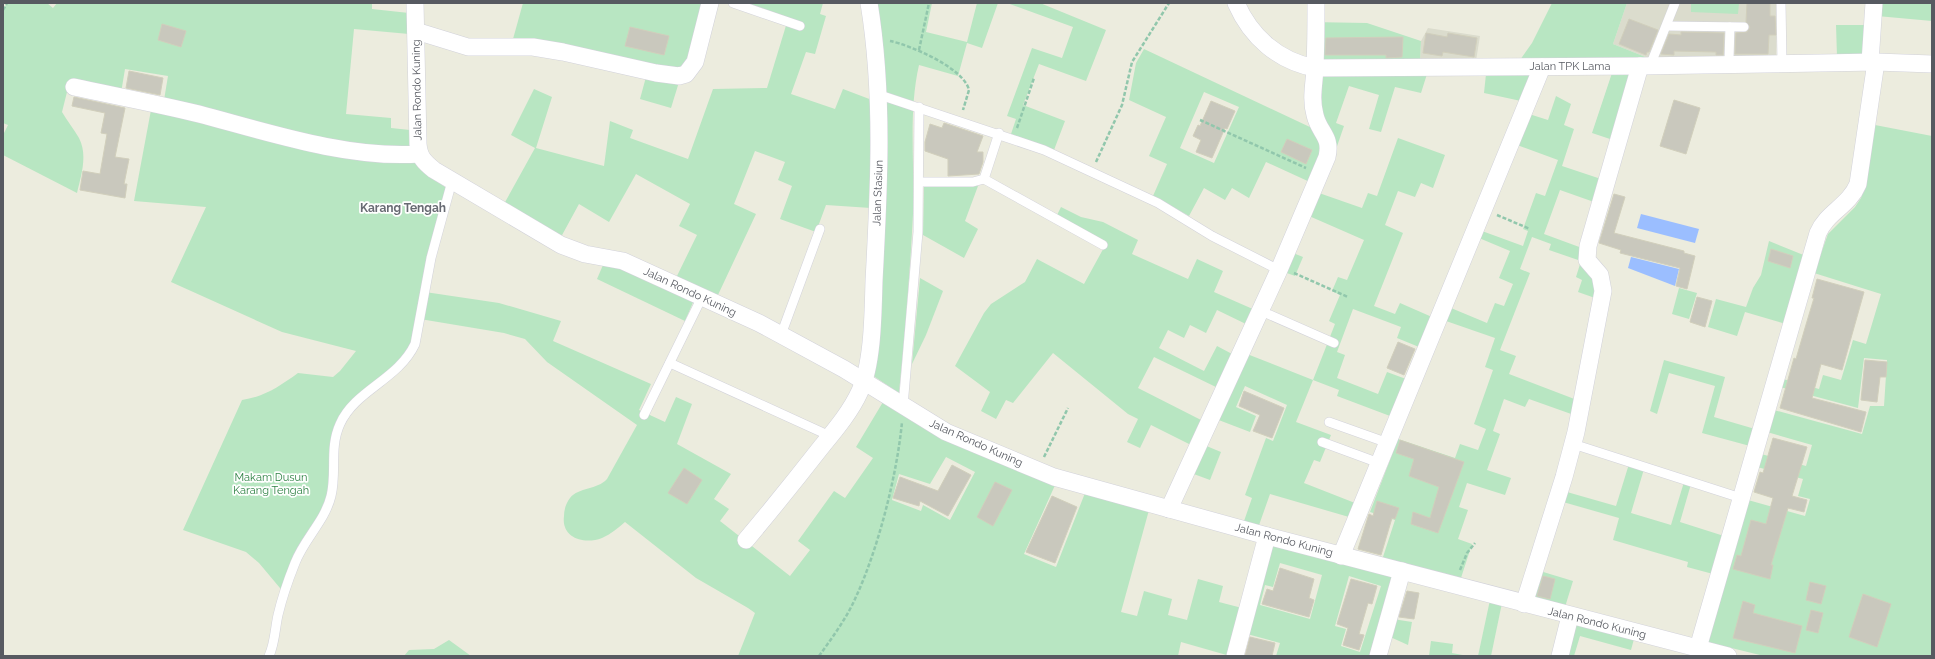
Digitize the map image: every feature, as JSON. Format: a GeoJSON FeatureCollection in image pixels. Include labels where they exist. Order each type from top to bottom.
{"type":"FeatureCollection","features":[{"type":"Feature","properties":{"kind":"street","name":"Jalan Rondo Kuning"},"geometry":{"type":"LineString","coordinates":[[415,3],[419,154],[428,165],[452,181],[561,245],[585,254],[623,261],[702,297],[781,335],[864,382],[946,432],[1038,470],[1079,485],[1341,556],[1728,656]]}},
{"type":"Feature","properties":{"kind":"street"},"geometry":{"type":"LineString","coordinates":[[416,31],[468,47],[533,47],[563,52],[656,73],[679,76],[686,74],[695,62],[710,3]]}},
{"type":"Feature","properties":{"kind":"street","name":"Jalan Stasiun"},"geometry":{"type":"LineString","coordinates":[[746,540],[830,436],[856,399],[864,382],[870,349],[873,314],[879,157],[877,94],[869,3]]}},
{"type":"Feature","properties":{"kind":"street","name":"Jalan TPK Lama"},"geometry":{"type":"LineString","coordinates":[[1236,3],[1248,25],[1268,47],[1291,61],[1315,68],[1645,66],[1873,62],[1932,64]]}},
{"type":"Feature","properties":{"kind":"street"},"geometry":{"type":"LineString","coordinates":[[1169,509],[1280,269],[1327,158],[1329,143],[1316,120],[1312,91],[1315,68],[1316,3]]}},
{"type":"Feature","properties":{"kind":"street"},"geometry":{"type":"LineString","coordinates":[[1698,648],[1818,233],[1825,220],[1850,199],[1858,184],[1873,62],[1874,3]]}},
{"type":"Feature","properties":{"kind":"street"},"geometry":{"type":"LineString","coordinates":[[1524,604],[1573,444],[1603,291],[1600,275],[1587,260],[1588,246],[1645,66]]}},
{"type":"Feature","properties":{"kind":"street"},"geometry":{"type":"LineString","coordinates":[[1341,556],[1542,67]]}},
{"type":"Feature","properties":{"kind":"street"},"geometry":{"type":"LineString","coordinates":[[74,87],[170,107],[300,140],[381,154],[419,154]]}},
{"type":"Feature","properties":{"kind":"street"},"geometry":{"type":"LineString","coordinates":[[1235,656],[1267,536]]}},
{"type":"Feature","properties":{"kind":"street"},"geometry":{"type":"LineString","coordinates":[[1378,656],[1402,572]]}},
{"type":"Feature","properties":{"kind":"street"},"geometry":{"type":"LineString","coordinates":[[1560,656],[1570,616]]}},
{"type":"Feature","properties":{"kind":"lane"},"geometry":{"type":"LineString","coordinates":[[733,3],[800,26]]}},
{"type":"Feature","properties":{"kind":"lane"},"geometry":{"type":"LineString","coordinates":[[1645,66],[1666,26],[1675,3]]}},
{"type":"Feature","properties":{"kind":"lane"},"geometry":{"type":"LineString","coordinates":[[1781,3],[1782,64]]}},
{"type":"Feature","properties":{"kind":"lane"},"geometry":{"type":"LineString","coordinates":[[1666,26],[1744,27]]}},
{"type":"Feature","properties":{"kind":"lane"},"geometry":{"type":"LineString","coordinates":[[1729,58],[1730,27]]}},
{"type":"Feature","properties":{"kind":"lane"},"geometry":{"type":"LineString","coordinates":[[877,94],[1013,138],[1044,150],[1164,206],[1212,236],[1280,269]]}},
{"type":"Feature","properties":{"kind":"lane"},"geometry":{"type":"LineString","coordinates":[[903,406],[913,306],[918,232],[919,107]]}},
{"type":"Feature","properties":{"kind":"lane"},"geometry":{"type":"LineString","coordinates":[[984,179],[999,134]]}},
{"type":"Feature","properties":{"kind":"lane"},"geometry":{"type":"LineString","coordinates":[[919,182],[973,182],[984,179],[1104,245]]}},
{"type":"Feature","properties":{"kind":"lane"},"geometry":{"type":"LineString","coordinates":[[269,656],[278,614],[295,563],[327,507],[331,496],[333,447],[339,426],[345,413],[356,402],[398,369],[409,356],[415,344],[431,258],[452,181]]}},
{"type":"Feature","properties":{"kind":"lane"},"geometry":{"type":"LineString","coordinates":[[781,335],[820,229]]}},
{"type":"Feature","properties":{"kind":"lane"},"geometry":{"type":"LineString","coordinates":[[644,415],[702,297]]}},
{"type":"Feature","properties":{"kind":"lane"},"geometry":{"type":"LineString","coordinates":[[1261,311],[1334,344]]}},
{"type":"Feature","properties":{"kind":"lane"},"geometry":{"type":"LineString","coordinates":[[670,363],[830,436]]}},
{"type":"Feature","properties":{"kind":"lane"},"geometry":{"type":"LineString","coordinates":[[1329,422],[1388,442]]}},
{"type":"Feature","properties":{"kind":"lane"},"geometry":{"type":"LineString","coordinates":[[1322,442],[1380,463]]}},
{"type":"Feature","properties":{"kind":"lane"},"geometry":{"type":"LineString","coordinates":[[1573,444],[1741,498]]}},
{"type":"Feature","properties":{"kind":"path"},"geometry":{"type":"LineString","coordinates":[[3,10],[7,3]]}},
{"type":"Feature","properties":{"kind":"path"},"geometry":{"type":"LineString","coordinates":[[919,50],[929,3]]}},
{"type":"Feature","properties":{"kind":"path"},"geometry":{"type":"LineString","coordinates":[[1091,171],[1122,105],[1132,62],[1168,3]]}},
{"type":"Feature","properties":{"kind":"path"},"geometry":{"type":"LineString","coordinates":[[873,37],[919,50],[949,67],[968,86],[968,95],[959,120]]}},
{"type":"Feature","properties":{"kind":"path"},"geometry":{"type":"LineString","coordinates":[[1013,138],[1034,78]]}},
{"type":"Feature","properties":{"kind":"path"},"geometry":{"type":"LineString","coordinates":[[1200,120],[1320,175]]}},
{"type":"Feature","properties":{"kind":"path"},"geometry":{"type":"LineString","coordinates":[[1484,209],[1530,229]]}},
{"type":"Feature","properties":{"kind":"path"},"geometry":{"type":"LineString","coordinates":[[1280,269],[1348,297]]}},
{"type":"Feature","properties":{"kind":"path"},"geometry":{"type":"LineString","coordinates":[[819,656],[850,609],[861,584],[874,547],[894,474],[903,406]]}},
{"type":"Feature","properties":{"kind":"path"},"geometry":{"type":"LineString","coordinates":[[1038,470],[1068,408]]}},
{"type":"Feature","properties":{"kind":"path"},"geometry":{"type":"LineString","coordinates":[[1455,585],[1466,553],[1475,543]]}},
{"type":"Feature","properties":{"kind":"shaded area"},"geometry":{"type":"Polygon","coordinates":[[[1627,3],[1777,3],[1776,57],[1648,58],[1613,44],[1627,3]]]}},
{"type":"Feature","properties":{"kind":"shaded area"},"geometry":{"type":"Polygon","coordinates":[[[1428,28],[1480,36],[1476,61],[1420,61],[1421,41],[1428,28]]]}},
{"type":"Feature","properties":{"kind":"green space","name":"Makam Dusun Karang Tengah"},"geometry":{"type":"Polygon","coordinates":[[[7,3],[47,3],[53,8],[57,3],[372,3],[372,9],[409,13],[409,34],[354,29],[346,114],[391,118],[391,128],[410,130],[413,158],[418,167],[449,190],[425,292],[499,303],[561,321],[553,341],[651,384],[639,410],[665,422],[676,397],[692,404],[677,444],[731,474],[714,499],[729,509],[720,521],[790,576],[810,550],[798,541],[834,491],[845,498],[873,458],[856,447],[883,402],[1056,483],[1024,554],[1056,567],[1085,493],[1149,510],[1121,612],[1137,616],[1144,591],[1172,599],[1168,615],[1187,620],[1198,579],[1223,586],[1219,602],[1242,608],[1230,656],[1181,642],[1178,656],[738,656],[755,613],[696,578],[625,522],[608,535],[588,541],[575,538],[566,530],[564,524],[564,514],[570,498],[578,492],[603,483],[607,479],[637,425],[547,362],[525,339],[504,333],[420,319],[415,344],[339,426],[331,496],[310,535],[285,594],[259,563],[246,552],[183,530],[242,400],[265,394],[298,373],[333,377],[340,371],[356,351],[282,332],[171,282],[206,207],[134,201],[151,110],[162,112],[168,76],[125,69],[121,93],[68,88],[62,112],[79,138],[83,151],[83,166],[77,193],[3,155],[3,135],[8,125],[3,123],[3,10],[7,3]],[[946,457],[930,484],[899,474],[892,500],[921,511],[923,505],[950,520],[975,472],[946,457]]]}},
{"type":"Feature","properties":{"kind":"green space"},"geometry":{"type":"Polygon","coordinates":[[[523,3],[705,3],[690,59],[677,70],[513,39],[523,3]]]}},
{"type":"Feature","properties":{"kind":"green space"},"geometry":{"type":"Polygon","coordinates":[[[748,3],[823,3],[820,14],[826,16],[815,54],[806,52],[791,94],[835,109],[843,89],[872,100],[871,208],[826,205],[816,232],[780,219],[792,186],[778,180],[785,162],[755,151],[734,204],[756,214],[717,297],[676,278],[697,235],[679,226],[690,204],[636,174],[609,222],[579,204],[561,237],[504,204],[535,148],[511,135],[534,89],[552,97],[536,148],[604,166],[610,121],[633,130],[630,138],[688,159],[713,89],[767,88],[788,19],[747,6],[748,3]]]}},
{"type":"Feature","properties":{"kind":"green space"},"geometry":{"type":"Polygon","coordinates":[[[874,3],[932,3],[926,32],[967,42],[977,3],[998,3],[982,48],[967,43],[958,76],[919,65],[913,120],[912,236],[899,393],[872,375],[874,3]]]}},
{"type":"Feature","properties":{"kind":"green space"},"geometry":{"type":"Polygon","coordinates":[[[1007,3],[1040,3],[1106,30],[1086,81],[1039,64],[1023,105],[1065,121],[1054,150],[1011,134],[1016,119],[1007,116],[1032,48],[1062,58],[1073,27],[1007,3]]]}},
{"type":"Feature","properties":{"kind":"green space"},"geometry":{"type":"Polygon","coordinates":[[[1552,3],[1627,3],[1613,44],[1648,58],[1520,60],[1532,43],[1552,3]]]}},
{"type":"Feature","properties":{"kind":"green space"},"geometry":{"type":"Polygon","coordinates":[[[1691,3],[1739,3],[1738,14],[1691,12],[1691,3]]]}},
{"type":"Feature","properties":{"kind":"green space"},"geometry":{"type":"Polygon","coordinates":[[[1878,3],[1932,3],[1932,21],[1877,16],[1878,3]]]}},
{"type":"Feature","properties":{"kind":"green space"},"geometry":{"type":"Polygon","coordinates":[[[1310,22],[1367,23],[1421,41],[1420,61],[1324,62],[1310,22]]]}},
{"type":"Feature","properties":{"kind":"green space"},"geometry":{"type":"Polygon","coordinates":[[[1836,25],[1867,25],[1865,56],[1837,57],[1836,25]]]}},
{"type":"Feature","properties":{"kind":"green space"},"geometry":{"type":"Polygon","coordinates":[[[1144,49],[1312,128],[1322,147],[1312,183],[1266,162],[1249,198],[1232,188],[1225,200],[1204,188],[1189,216],[1153,196],[1167,164],[1149,156],[1166,117],[1129,100],[1136,63],[1144,49]],[[1204,92],[1180,148],[1214,163],[1239,107],[1204,92]]]}},
{"type":"Feature","properties":{"kind":"green space"},"geometry":{"type":"Polygon","coordinates":[[[1321,73],[1427,74],[1421,93],[1395,87],[1381,132],[1369,129],[1379,95],[1349,86],[1336,123],[1344,126],[1334,155],[1334,135],[1321,112],[1321,73]]]}},
{"type":"Feature","properties":{"kind":"green space"},"geometry":{"type":"Polygon","coordinates":[[[1612,73],[1633,73],[1613,140],[1592,133],[1612,73]]]}},
{"type":"Feature","properties":{"kind":"green space"},"geometry":{"type":"Polygon","coordinates":[[[1486,74],[1532,74],[1521,101],[1484,93],[1486,74]]]}},
{"type":"Feature","properties":{"kind":"green space"},"geometry":{"type":"Polygon","coordinates":[[[646,77],[679,82],[671,108],[640,99],[646,77]]]}},
{"type":"Feature","properties":{"kind":"green space"},"geometry":{"type":"Polygon","coordinates":[[[1556,96],[1571,104],[1564,125],[1574,129],[1562,166],[1601,179],[1594,202],[1560,190],[1544,234],[1582,248],[1594,279],[1595,298],[1578,292],[1582,280],[1576,277],[1581,261],[1549,250],[1551,244],[1532,237],[1520,269],[1530,273],[1500,350],[1516,356],[1509,374],[1577,400],[1574,415],[1529,399],[1525,407],[1504,399],[1493,431],[1500,434],[1487,470],[1511,478],[1505,495],[1467,483],[1459,507],[1468,510],[1458,539],[1472,544],[1460,581],[1382,560],[1395,520],[1370,512],[1398,439],[1455,458],[1460,444],[1478,450],[1486,429],[1474,424],[1493,370],[1485,367],[1495,338],[1446,321],[1451,308],[1487,323],[1495,303],[1504,306],[1513,284],[1499,278],[1510,251],[1479,238],[1482,231],[1523,246],[1528,231],[1523,229],[1536,193],[1545,196],[1558,160],[1517,145],[1529,114],[1548,120],[1556,96]]]}},
{"type":"Feature","properties":{"kind":"green space"},"geometry":{"type":"Polygon","coordinates":[[[1875,125],[1932,136],[1932,656],[1764,656],[1707,642],[1748,500],[1805,516],[1810,499],[1798,496],[1803,479],[1757,467],[1761,454],[1806,466],[1812,445],[1767,432],[1774,410],[1862,434],[1870,406],[1884,406],[1887,360],[1864,358],[1858,408],[1780,387],[1783,379],[1819,389],[1823,375],[1841,380],[1853,340],[1866,344],[1881,294],[1814,273],[1828,234],[1855,207],[1861,198],[1866,183],[1875,125]]]}},
{"type":"Feature","properties":{"kind":"green space"},"geometry":{"type":"Polygon","coordinates":[[[1398,138],[1445,155],[1433,188],[1421,183],[1415,197],[1398,191],[1385,225],[1403,233],[1374,306],[1395,314],[1400,303],[1432,317],[1419,347],[1397,338],[1401,327],[1353,309],[1337,352],[1345,355],[1337,378],[1378,394],[1387,372],[1406,379],[1390,416],[1337,396],[1339,390],[1313,380],[1335,324],[1329,321],[1340,295],[1332,291],[1338,277],[1347,280],[1364,240],[1309,216],[1319,193],[1362,208],[1368,193],[1377,196],[1398,138]]]}},
{"type":"Feature","properties":{"kind":"green space"},"geometry":{"type":"Polygon","coordinates":[[[978,186],[965,221],[978,229],[964,258],[923,235],[924,187],[978,186]]]}},
{"type":"Feature","properties":{"kind":"green space"},"geometry":{"type":"Polygon","coordinates":[[[1061,207],[1081,217],[1103,222],[1138,240],[1132,254],[1188,279],[1197,259],[1223,271],[1214,292],[1255,310],[1248,325],[1217,310],[1206,333],[1190,325],[1184,338],[1168,330],[1159,348],[1204,371],[1217,346],[1234,355],[1218,388],[1154,357],[1138,388],[1203,421],[1191,445],[1151,425],[1140,448],[1127,442],[1138,419],[1128,414],[1053,353],[1013,403],[1006,400],[996,419],[981,411],[990,392],[955,366],[984,313],[991,304],[1025,282],[1037,259],[1084,284],[1107,242],[1057,215],[1061,207]]]}},
{"type":"Feature","properties":{"kind":"green space"},"geometry":{"type":"Polygon","coordinates":[[[1769,241],[1806,256],[1786,324],[1745,312],[1737,336],[1708,327],[1716,299],[1746,307],[1753,288],[1761,275],[1769,241]]]}},
{"type":"Feature","properties":{"kind":"green space"},"geometry":{"type":"Polygon","coordinates":[[[1293,253],[1303,257],[1295,276],[1284,272],[1293,253]]]}},
{"type":"Feature","properties":{"kind":"green space"},"geometry":{"type":"Polygon","coordinates":[[[603,265],[621,269],[694,300],[685,321],[597,279],[603,265]]]}},
{"type":"Feature","properties":{"kind":"green space"},"geometry":{"type":"Polygon","coordinates":[[[920,278],[943,291],[926,335],[912,364],[920,278]]]}},
{"type":"Feature","properties":{"kind":"green space"},"geometry":{"type":"Polygon","coordinates":[[[1679,288],[1697,293],[1689,319],[1672,314],[1679,288]]]}},
{"type":"Feature","properties":{"kind":"green space"},"geometry":{"type":"Polygon","coordinates":[[[1247,354],[1313,380],[1296,422],[1331,435],[1320,462],[1314,460],[1304,483],[1355,503],[1349,517],[1270,494],[1258,528],[1243,524],[1252,498],[1245,495],[1266,438],[1273,441],[1287,405],[1245,386],[1236,407],[1256,416],[1250,432],[1216,419],[1247,354]]]}},
{"type":"Feature","properties":{"kind":"green space"},"geometry":{"type":"Polygon","coordinates":[[[1664,360],[1725,377],[1714,417],[1755,429],[1750,446],[1702,433],[1715,386],[1669,373],[1657,414],[1650,411],[1664,360]]]}},
{"type":"Feature","properties":{"kind":"green space"},"geometry":{"type":"Polygon","coordinates":[[[1204,445],[1221,452],[1210,480],[1191,473],[1204,445]]]}},
{"type":"Feature","properties":{"kind":"green space"},"geometry":{"type":"Polygon","coordinates":[[[1629,464],[1644,469],[1631,513],[1671,525],[1684,482],[1691,484],[1680,522],[1724,536],[1713,574],[1687,567],[1688,562],[1613,540],[1619,518],[1563,502],[1567,492],[1616,506],[1629,464]]]}},
{"type":"Feature","properties":{"kind":"green space"},"geometry":{"type":"Polygon","coordinates":[[[1271,544],[1394,577],[1372,656],[1276,656],[1280,643],[1247,634],[1271,544]],[[1280,563],[1273,587],[1265,585],[1260,605],[1310,619],[1322,575],[1280,563]],[[1349,576],[1335,626],[1346,629],[1341,646],[1360,652],[1381,586],[1349,576]]]}},
{"type":"Feature","properties":{"kind":"green space"},"geometry":{"type":"Polygon","coordinates":[[[1540,571],[1573,581],[1565,607],[1531,598],[1540,571]]]}},
{"type":"Feature","properties":{"kind":"green space"},"geometry":{"type":"Polygon","coordinates":[[[1490,600],[1502,603],[1491,656],[1478,656],[1490,600]]]}},
{"type":"Feature","properties":{"kind":"green space"},"geometry":{"type":"Polygon","coordinates":[[[1393,619],[1412,622],[1408,645],[1388,636],[1393,619]]]}},
{"type":"Feature","properties":{"kind":"green space"},"geometry":{"type":"Polygon","coordinates":[[[1574,624],[1634,639],[1631,650],[1580,636],[1574,656],[1566,656],[1574,624]]]}},
{"type":"Feature","properties":{"kind":"green space"},"geometry":{"type":"Polygon","coordinates":[[[449,640],[471,656],[404,656],[409,650],[434,649],[449,640]]]}},
{"type":"Feature","properties":{"kind":"green space"},"geometry":{"type":"Polygon","coordinates":[[[1431,641],[1453,644],[1452,653],[1468,656],[1429,656],[1431,641]]]}},
{"type":"Feature","properties":{"kind":"water"},"geometry":{"type":"Polygon","coordinates":[[[1641,214],[1699,229],[1695,243],[1637,228],[1641,214]]]}},
{"type":"Feature","properties":{"kind":"water"},"geometry":{"type":"Polygon","coordinates":[[[1631,257],[1679,269],[1675,286],[1628,268],[1631,257]]]}},
{"type":"Feature","properties":{"kind":"building"},"geometry":{"type":"Polygon","coordinates":[[[1747,3],[1770,3],[1770,16],[1775,16],[1776,35],[1769,35],[1768,54],[1735,54],[1736,33],[1747,32],[1750,27],[1746,22],[1747,3]]]}},
{"type":"Feature","properties":{"kind":"building"},"geometry":{"type":"Polygon","coordinates":[[[1629,19],[1658,30],[1649,52],[1647,52],[1646,55],[1619,44],[1629,19]]]}},
{"type":"Feature","properties":{"kind":"building"},"geometry":{"type":"Polygon","coordinates":[[[162,24],[186,31],[181,47],[158,40],[162,24]]]}},
{"type":"Feature","properties":{"kind":"building"},"geometry":{"type":"Polygon","coordinates":[[[630,27],[669,36],[664,55],[625,46],[630,27]]]}},
{"type":"Feature","properties":{"kind":"building"},"geometry":{"type":"Polygon","coordinates":[[[1681,32],[1724,33],[1723,55],[1716,55],[1716,52],[1674,51],[1674,55],[1661,54],[1669,34],[1681,35],[1681,32]]]}},
{"type":"Feature","properties":{"kind":"building"},"geometry":{"type":"Polygon","coordinates":[[[1426,33],[1447,37],[1448,33],[1477,38],[1474,57],[1443,52],[1442,56],[1423,53],[1426,33]]]}},
{"type":"Feature","properties":{"kind":"building"},"geometry":{"type":"Polygon","coordinates":[[[1403,37],[1402,57],[1386,58],[1386,55],[1325,55],[1326,38],[1403,37]]]}},
{"type":"Feature","properties":{"kind":"building"},"geometry":{"type":"Polygon","coordinates":[[[129,71],[163,78],[160,95],[126,88],[129,71]]]}},
{"type":"Feature","properties":{"kind":"building"},"geometry":{"type":"Polygon","coordinates":[[[74,97],[125,108],[115,157],[129,159],[124,184],[127,184],[125,198],[80,190],[83,171],[100,174],[107,134],[101,133],[105,113],[72,106],[74,97]]]}},
{"type":"Feature","properties":{"kind":"building"},"geometry":{"type":"Polygon","coordinates":[[[1674,100],[1700,108],[1686,154],[1660,146],[1674,100]]]}},
{"type":"Feature","properties":{"kind":"building"},"geometry":{"type":"Polygon","coordinates":[[[1211,101],[1235,111],[1227,129],[1225,128],[1212,158],[1196,152],[1201,140],[1193,136],[1198,125],[1200,126],[1211,101]]]}},
{"type":"Feature","properties":{"kind":"building"},"geometry":{"type":"Polygon","coordinates":[[[944,123],[983,136],[977,152],[983,152],[983,162],[979,174],[948,176],[948,159],[925,151],[925,142],[930,124],[942,128],[944,123]]]}},
{"type":"Feature","properties":{"kind":"building"},"geometry":{"type":"Polygon","coordinates":[[[1287,139],[1312,150],[1306,164],[1281,152],[1287,139]]]}},
{"type":"Feature","properties":{"kind":"building"},"geometry":{"type":"Polygon","coordinates":[[[1614,194],[1625,197],[1614,233],[1684,251],[1684,253],[1695,256],[1687,289],[1676,286],[1680,268],[1620,253],[1621,250],[1599,243],[1614,194]]]}},
{"type":"Feature","properties":{"kind":"building"},"geometry":{"type":"Polygon","coordinates":[[[1771,249],[1793,256],[1790,268],[1768,261],[1771,249]]]}},
{"type":"Feature","properties":{"kind":"building"},"geometry":{"type":"Polygon","coordinates":[[[1817,279],[1864,292],[1842,370],[1821,364],[1812,398],[1866,412],[1861,432],[1780,408],[1794,358],[1796,359],[1814,298],[1812,298],[1817,279]]]}},
{"type":"Feature","properties":{"kind":"building"},"geometry":{"type":"Polygon","coordinates":[[[1697,297],[1712,301],[1705,327],[1690,322],[1697,297]]]}},
{"type":"Feature","properties":{"kind":"building"},"geometry":{"type":"Polygon","coordinates":[[[1398,342],[1415,349],[1404,375],[1387,368],[1398,342]]]}},
{"type":"Feature","properties":{"kind":"building"},"geometry":{"type":"Polygon","coordinates":[[[1865,360],[1887,362],[1886,377],[1880,377],[1877,402],[1861,400],[1865,360]]]}},
{"type":"Feature","properties":{"kind":"building"},"geometry":{"type":"Polygon","coordinates":[[[1244,391],[1284,408],[1272,438],[1253,431],[1260,415],[1239,406],[1244,391]]]}},
{"type":"Feature","properties":{"kind":"building"},"geometry":{"type":"Polygon","coordinates":[[[1773,438],[1807,447],[1792,496],[1807,500],[1804,512],[1788,508],[1771,565],[1773,565],[1770,579],[1733,569],[1737,555],[1741,556],[1751,520],[1766,524],[1773,498],[1754,492],[1760,472],[1763,473],[1773,438]]]}},
{"type":"Feature","properties":{"kind":"building"},"geometry":{"type":"Polygon","coordinates":[[[1400,440],[1464,462],[1438,533],[1411,524],[1413,512],[1430,518],[1439,487],[1409,476],[1414,459],[1396,453],[1400,440]]]}},
{"type":"Feature","properties":{"kind":"building"},"geometry":{"type":"Polygon","coordinates":[[[952,465],[971,475],[948,516],[920,501],[919,506],[893,498],[900,477],[938,491],[952,465]]]}},
{"type":"Feature","properties":{"kind":"building"},"geometry":{"type":"Polygon","coordinates":[[[684,468],[702,480],[687,504],[668,493],[684,468]]]}},
{"type":"Feature","properties":{"kind":"building"},"geometry":{"type":"Polygon","coordinates":[[[995,482],[1012,490],[993,526],[977,517],[995,482]]]}},
{"type":"Feature","properties":{"kind":"building"},"geometry":{"type":"Polygon","coordinates":[[[1052,496],[1077,507],[1055,563],[1026,552],[1052,496]]]}},
{"type":"Feature","properties":{"kind":"building"},"geometry":{"type":"Polygon","coordinates":[[[1377,501],[1399,508],[1395,519],[1392,518],[1381,555],[1358,549],[1369,514],[1373,516],[1377,501]]]}},
{"type":"Feature","properties":{"kind":"building"},"geometry":{"type":"Polygon","coordinates":[[[1280,568],[1314,579],[1309,598],[1314,600],[1309,617],[1262,604],[1267,589],[1273,591],[1280,568]]]}},
{"type":"Feature","properties":{"kind":"building"},"geometry":{"type":"Polygon","coordinates":[[[1543,576],[1555,579],[1550,599],[1537,596],[1543,576]]]}},
{"type":"Feature","properties":{"kind":"building"},"geometry":{"type":"Polygon","coordinates":[[[1351,579],[1377,586],[1372,604],[1368,603],[1359,634],[1364,635],[1359,650],[1343,645],[1348,628],[1337,624],[1351,579]]]}},
{"type":"Feature","properties":{"kind":"building"},"geometry":{"type":"Polygon","coordinates":[[[1810,582],[1826,586],[1821,604],[1806,600],[1810,582]]]}},
{"type":"Feature","properties":{"kind":"building"},"geometry":{"type":"Polygon","coordinates":[[[1407,591],[1419,593],[1414,619],[1399,617],[1407,591]]]}},
{"type":"Feature","properties":{"kind":"building"},"geometry":{"type":"Polygon","coordinates":[[[1863,594],[1891,604],[1877,647],[1849,637],[1863,594]]]}},
{"type":"Feature","properties":{"kind":"building"},"geometry":{"type":"Polygon","coordinates":[[[1743,601],[1755,605],[1753,613],[1802,626],[1795,653],[1733,638],[1743,601]]]}},
{"type":"Feature","properties":{"kind":"building"},"geometry":{"type":"Polygon","coordinates":[[[1811,610],[1823,613],[1818,633],[1806,630],[1811,610]]]}},
{"type":"Feature","properties":{"kind":"building"},"geometry":{"type":"Polygon","coordinates":[[[1250,637],[1275,643],[1272,656],[1245,656],[1250,637]]]}},
{"type":"Feature","properties":{"kind":"district","name":"Karang Tengah"},"geometry":{"type":"Point","coordinates":[403,208]}}]}
